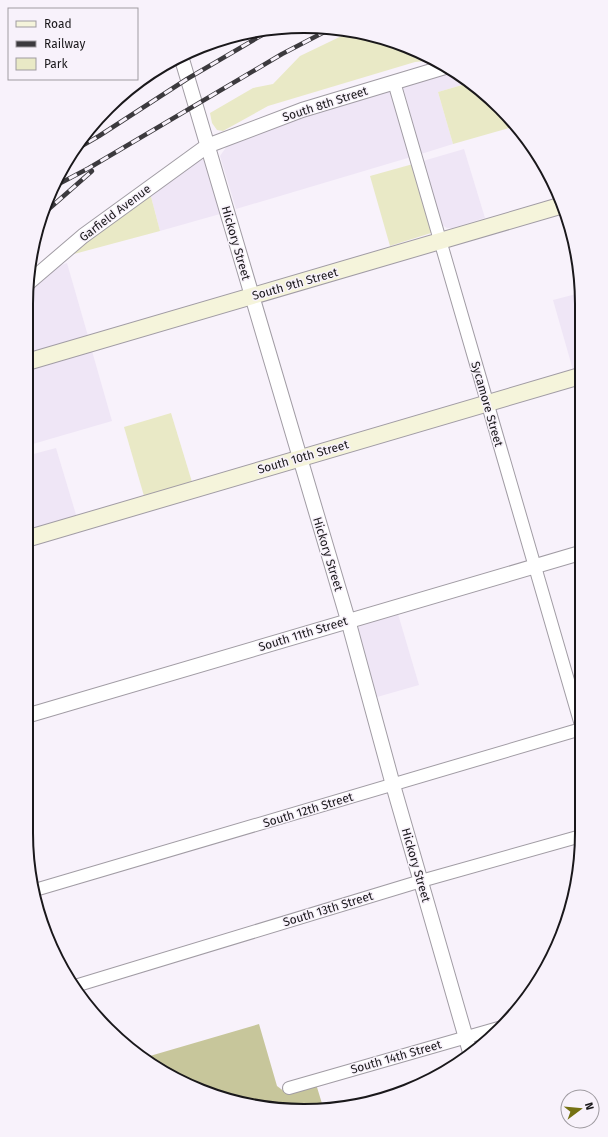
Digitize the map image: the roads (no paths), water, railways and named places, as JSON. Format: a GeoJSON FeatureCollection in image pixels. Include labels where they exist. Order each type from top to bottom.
{"type":"FeatureCollection","features":[{"type":"Feature","properties":{"kind":"main road","name":"South 9th Street"},"geometry":{"type":"LineString","coordinates":[[33,360],[557,207]]}},
{"type":"Feature","properties":{"kind":"main road","name":"South 10th Street"},"geometry":{"type":"LineString","coordinates":[[33,537],[575,377]]}},
{"type":"Feature","properties":{"kind":"street","name":"Hickory Street"},"geometry":{"type":"LineString","coordinates":[[183,62],[348,620],[393,785],[469,1048]]}},
{"type":"Feature","properties":{"kind":"street","name":"South 8th Street"},"geometry":{"type":"LineString","coordinates":[[207,146],[302,110],[439,69]]}},
{"type":"Feature","properties":{"kind":"street","name":"Sycamore Street"},"geometry":{"type":"LineString","coordinates":[[394,82],[575,704]]}},
{"type":"Feature","properties":{"kind":"street","name":"Garfield Avenue"},"geometry":{"type":"LineString","coordinates":[[34,278],[83,236],[207,146]]}},
{"type":"Feature","properties":{"kind":"street","name":"South 11th Street"},"geometry":{"type":"LineString","coordinates":[[33,714],[348,620],[575,555]]}},
{"type":"Feature","properties":{"kind":"street","name":"South 12th Street"},"geometry":{"type":"LineString","coordinates":[[39,889],[575,731]]}},
{"type":"Feature","properties":{"kind":"street","name":"South 13th Street"},"geometry":{"type":"LineString","coordinates":[[79,985],[421,881],[575,838]]}},
{"type":"Feature","properties":{"kind":"street","name":"South 14th Street"},"geometry":{"type":"LineString","coordinates":[[289,1088],[490,1030]]}},
{"type":"Feature","properties":{"kind":"railway"},"geometry":{"type":"LineString","coordinates":[[62,182],[89,168],[282,54],[321,34]]}},
{"type":"Feature","properties":{"kind":"railway"},"geometry":{"type":"LineString","coordinates":[[86,144],[187,79],[259,37]]}},
{"type":"Feature","properties":{"kind":"railway"},"geometry":{"type":"LineString","coordinates":[[51,207],[92,171]]}}]}
